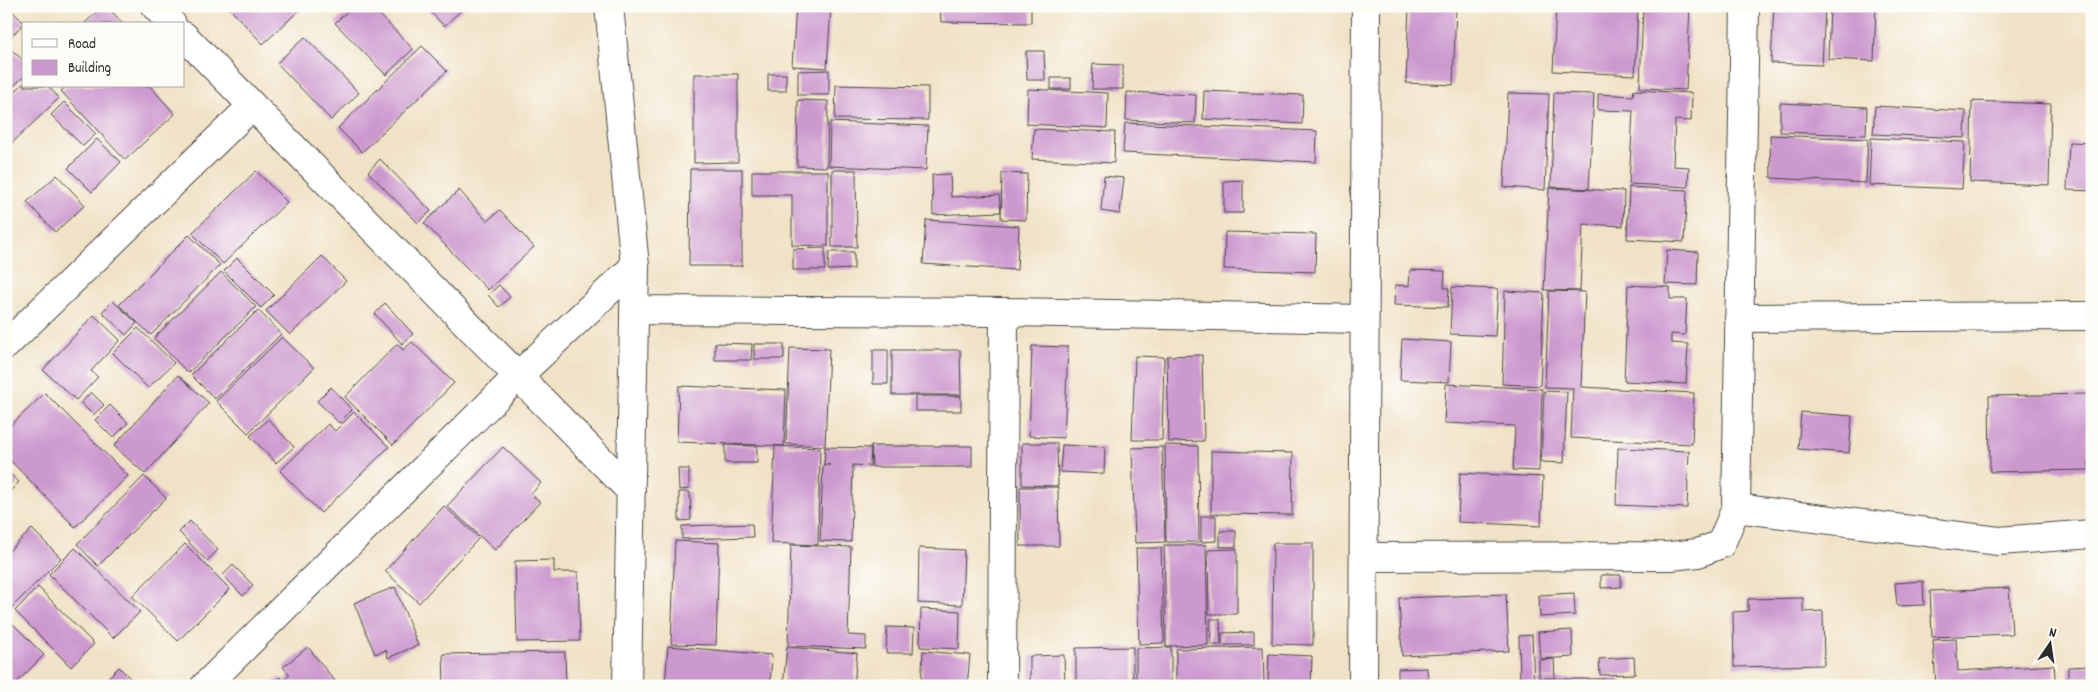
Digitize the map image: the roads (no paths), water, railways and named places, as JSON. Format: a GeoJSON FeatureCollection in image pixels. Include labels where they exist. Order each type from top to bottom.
{"type":"FeatureCollection","features":[{"type":"Feature","properties":{"kind":"street"},"geometry":{"type":"LineString","coordinates":[[155,6],[170,22]]}},
{"type":"Feature","properties":{"kind":"street"},"geometry":{"type":"LineString","coordinates":[[609,6],[635,266],[627,686]]}},
{"type":"Feature","properties":{"kind":"street"},"geometry":{"type":"LineString","coordinates":[[1363,686],[1366,6]]}},
{"type":"Feature","properties":{"kind":"street"},"geometry":{"type":"LineString","coordinates":[[1365,557],[1671,556],[1698,553],[1721,544],[1736,508],[1745,6]]}},
{"type":"Feature","properties":{"kind":"street"},"geometry":{"type":"LineString","coordinates":[[185,37],[631,491]]}},
{"type":"Feature","properties":{"kind":"street"},"geometry":{"type":"LineString","coordinates":[[6,345],[252,106]]}},
{"type":"Feature","properties":{"kind":"street"},"geometry":{"type":"LineString","coordinates":[[206,686],[518,376],[635,266]]}},
{"type":"Feature","properties":{"kind":"street"},"geometry":{"type":"LineString","coordinates":[[634,310],[1004,312],[1364,319]]}},
{"type":"Feature","properties":{"kind":"street"},"geometry":{"type":"LineString","coordinates":[[1002,686],[1004,312]]}},
{"type":"Feature","properties":{"kind":"street"},"geometry":{"type":"LineString","coordinates":[[1739,318],[2092,316]]}},
{"type":"Feature","properties":{"kind":"street"},"geometry":{"type":"LineString","coordinates":[[1736,508],[1999,541],[2092,534]]}}]}
